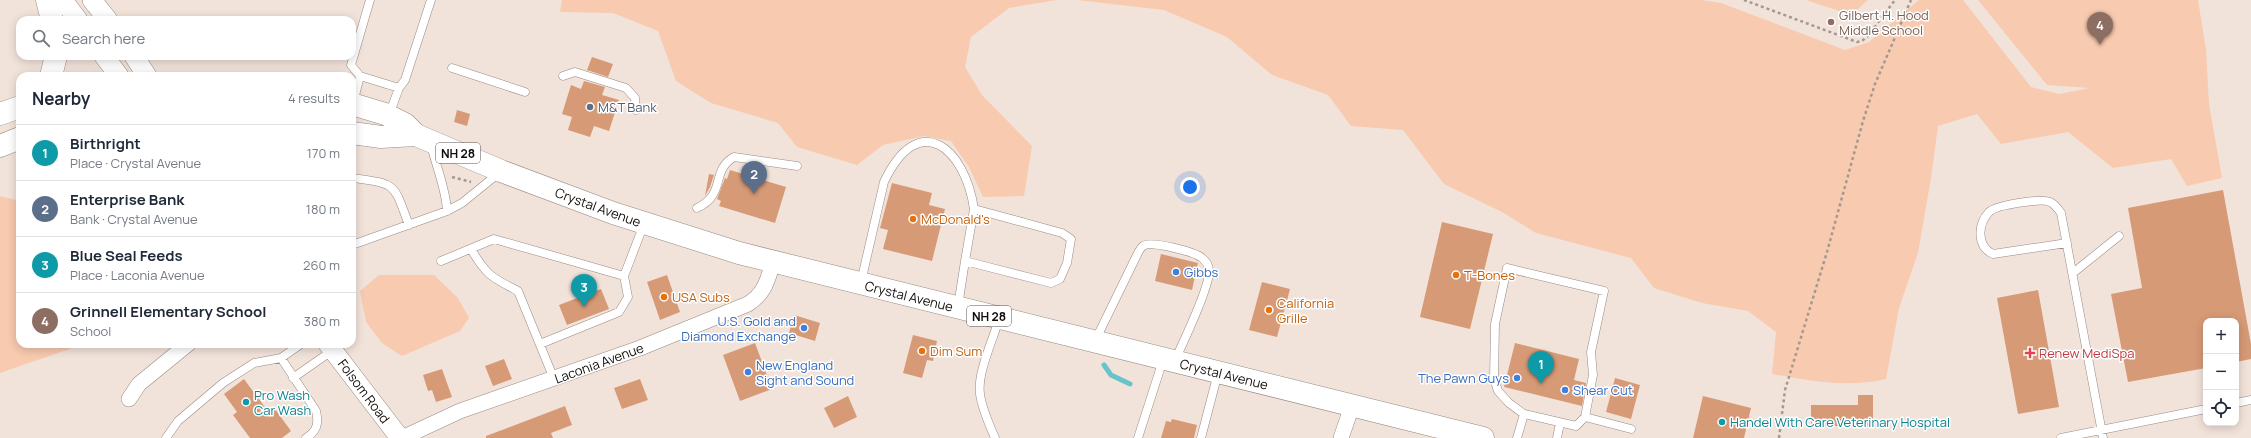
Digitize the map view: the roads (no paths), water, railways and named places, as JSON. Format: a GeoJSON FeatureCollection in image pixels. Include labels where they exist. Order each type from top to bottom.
{"type":"FeatureCollection","features":[{"type":"Feature","properties":{"kind":"main road"},"geometry":{"type":"LineString","coordinates":[[47,0],[51,16]]}},
{"type":"Feature","properties":{"kind":"main road"},"geometry":{"type":"LineString","coordinates":[[52,72],[55,60]]}},
{"type":"Feature","properties":{"kind":"main road","name":"Crystal Avenue"},"geometry":{"type":"LineString","coordinates":[[356,105],[388,116],[405,124],[423,138],[501,171],[644,223],[773,263],[1484,438]]}},
{"type":"Feature","properties":{"kind":"main road"},"geometry":{"type":"LineString","coordinates":[[0,114],[16,108]]}},
{"type":"Feature","properties":{"kind":"main road","name":"Crystal Avenue"},"geometry":{"type":"LineString","coordinates":[[356,134],[381,137],[423,138]]}},
{"type":"Feature","properties":{"kind":"main road"},"geometry":{"type":"LineString","coordinates":[[0,146],[16,140]]}},
{"type":"Feature","properties":{"kind":"main road"},"geometry":{"type":"LineString","coordinates":[[0,151],[16,152]]}},
{"type":"Feature","properties":{"kind":"street"},"geometry":{"type":"LineString","coordinates":[[63,0],[75,16]]}},
{"type":"Feature","properties":{"kind":"street"},"geometry":{"type":"LineString","coordinates":[[92,0],[105,16]]}},
{"type":"Feature","properties":{"kind":"street"},"geometry":{"type":"LineString","coordinates":[[137,60],[144,72]]}},
{"type":"Feature","properties":{"kind":"street"},"geometry":{"type":"LineString","coordinates":[[102,64],[113,72]]}},
{"type":"Feature","properties":{"kind":"street","name":"Laconia Avenue"},"geometry":{"type":"LineString","coordinates":[[401,438],[460,412],[640,348],[748,304],[759,297],[765,287],[773,263]]}},
{"type":"Feature","properties":{"kind":"street"},"geometry":{"type":"LineString","coordinates":[[129,399],[139,384],[183,348]]}},
{"type":"Feature","properties":{"kind":"street","name":"Folsom Road"},"geometry":{"type":"LineString","coordinates":[[331,348],[401,438]]}},
{"type":"Feature","properties":{"kind":"street"},"geometry":{"type":"LineString","coordinates":[[1341,438],[1352,406]]}},
{"type":"Feature","properties":{"kind":"lane"},"geometry":{"type":"LineString","coordinates":[[356,48],[370,0]]}},
{"type":"Feature","properties":{"kind":"lane"},"geometry":{"type":"LineString","coordinates":[[388,116],[399,88],[405,80],[430,0]]}},
{"type":"Feature","properties":{"kind":"lane"},"geometry":{"type":"LineString","coordinates":[[352,60],[351,65],[360,76],[399,88]]}},
{"type":"Feature","properties":{"kind":"lane"},"geometry":{"type":"LineString","coordinates":[[452,68],[525,92]]}},
{"type":"Feature","properties":{"kind":"lane"},"geometry":{"type":"LineString","coordinates":[[563,76],[575,72],[626,88],[635,98],[636,110]]}},
{"type":"Feature","properties":{"kind":"lane"},"geometry":{"type":"LineString","coordinates":[[356,90],[360,76]]}},
{"type":"Feature","properties":{"kind":"lane"},"geometry":{"type":"LineString","coordinates":[[423,138],[446,196],[447,211]]}},
{"type":"Feature","properties":{"kind":"lane"},"geometry":{"type":"LineString","coordinates":[[861,284],[884,182],[897,159],[918,142],[929,141],[938,143],[948,150],[966,180],[972,195],[974,209],[958,309]]}},
{"type":"Feature","properties":{"kind":"lane"},"geometry":{"type":"LineString","coordinates":[[697,208],[707,203],[714,195],[722,168],[727,161],[734,157],[797,166]]}},
{"type":"Feature","properties":{"kind":"lane"},"geometry":{"type":"LineString","coordinates":[[356,244],[409,226],[447,211],[462,203],[501,171]]}},
{"type":"Feature","properties":{"kind":"lane"},"geometry":{"type":"LineString","coordinates":[[356,179],[386,183],[392,188],[409,226]]}},
{"type":"Feature","properties":{"kind":"lane"},"geometry":{"type":"LineString","coordinates":[[2067,243],[1993,254],[1986,251],[1982,246],[1980,236],[1984,222],[1990,212],[1998,208],[2041,200],[2050,202],[2057,207],[2060,213],[2067,243],[2073,273],[2102,434]]}},
{"type":"Feature","properties":{"kind":"lane"},"geometry":{"type":"LineString","coordinates":[[965,261],[1051,283],[1060,279],[1067,263],[1072,239],[1062,233],[974,209]]}},
{"type":"Feature","properties":{"kind":"lane"},"geometry":{"type":"LineString","coordinates":[[540,344],[620,312],[628,297],[624,276],[644,223]]}},
{"type":"Feature","properties":{"kind":"lane"},"geometry":{"type":"LineString","coordinates":[[2073,273],[2119,236]]}},
{"type":"Feature","properties":{"kind":"lane"},"geometry":{"type":"LineString","coordinates":[[441,261],[494,239],[624,276]]}},
{"type":"Feature","properties":{"kind":"lane"},"geometry":{"type":"LineString","coordinates":[[1094,342],[1143,246],[1150,243],[1192,252],[1201,257],[1207,263],[1209,271],[1201,297],[1169,360],[1138,438]]}},
{"type":"Feature","properties":{"kind":"lane"},"geometry":{"type":"LineString","coordinates":[[472,249],[484,271],[496,280],[518,291],[554,379]]}},
{"type":"Feature","properties":{"kind":"lane"},"geometry":{"type":"LineString","coordinates":[[1507,268],[1604,291],[1591,352],[1593,375],[1585,417],[1576,426],[1524,414],[1509,403],[1498,391],[1494,379],[1495,324],[1499,295],[1507,268]]}},
{"type":"Feature","properties":{"kind":"lane"},"geometry":{"type":"LineString","coordinates":[[995,438],[983,408],[980,393],[984,366],[999,318]]}},
{"type":"Feature","properties":{"kind":"lane"},"geometry":{"type":"LineString","coordinates":[[166,438],[178,421],[223,383],[254,363],[281,358],[295,348]]}},
{"type":"Feature","properties":{"kind":"lane"},"geometry":{"type":"LineString","coordinates":[[293,378],[329,348]]}},
{"type":"Feature","properties":{"kind":"lane"},"geometry":{"type":"LineString","coordinates":[[281,358],[316,411],[318,422],[315,432],[306,438]]}},
{"type":"Feature","properties":{"kind":"lane"},"geometry":{"type":"LineString","coordinates":[[1201,438],[1218,372]]}},
{"type":"Feature","properties":{"kind":"lane"},"geometry":{"type":"LineString","coordinates":[[2239,402],[2251,400]]}},
{"type":"Feature","properties":{"kind":"lane"},"geometry":{"type":"LineString","coordinates":[[2061,438],[2102,434],[2203,410]]}},
{"type":"Feature","properties":{"kind":"lane"},"geometry":{"type":"LineString","coordinates":[[1517,438],[1524,414]]}},
{"type":"Feature","properties":{"kind":"lane"},"geometry":{"type":"LineString","coordinates":[[1585,417],[1631,429]]}},
{"type":"Feature","properties":{"kind":"lane"},"geometry":{"type":"LineString","coordinates":[[1557,438],[1560,423]]}},
{"type":"Feature","properties":{"kind":"waterway"},"geometry":{"type":"LineString","coordinates":[[1104,365],[1111,375],[1130,384]]}},
{"type":"Feature","properties":{"kind":"place","name":"Gilbert H. Hood Middle School"},"geometry":{"type":"Point","coordinates":[1831,22]}},
{"type":"Feature","properties":{"kind":"place","name":"Grinnell Elementary School"},"geometry":{"type":"Point","coordinates":[2100,45]}},
{"type":"Feature","properties":{"kind":"place","name":"M&T Bank"},"geometry":{"type":"Point","coordinates":[590,107]}},
{"type":"Feature","properties":{"kind":"place","name":"Enterprise Bank"},"geometry":{"type":"Point","coordinates":[754,194]}},
{"type":"Feature","properties":{"kind":"place","name":"McDonald's"},"geometry":{"type":"Point","coordinates":[913,219]}},
{"type":"Feature","properties":{"kind":"place","name":"Gibbs"},"geometry":{"type":"Point","coordinates":[1176,272]}},
{"type":"Feature","properties":{"kind":"place","name":"T-Bones"},"geometry":{"type":"Point","coordinates":[1456,275]}},
{"type":"Feature","properties":{"kind":"place","name":"USA Subs"},"geometry":{"type":"Point","coordinates":[664,297]}},
{"type":"Feature","properties":{"kind":"place","name":"Blue Seal Feeds"},"geometry":{"type":"Point","coordinates":[584,307]}},
{"type":"Feature","properties":{"kind":"place","name":"California Grille"},"geometry":{"type":"Point","coordinates":[1269,310]}},
{"type":"Feature","properties":{"kind":"place","name":"U.S. Gold and Diamond Exchange"},"geometry":{"type":"Point","coordinates":[804,328]}},
{"type":"Feature","properties":{"kind":"place","name":"Dim Sum"},"geometry":{"type":"Point","coordinates":[922,351]}},
{"type":"Feature","properties":{"kind":"place","name":"Renew MediSpa"},"geometry":{"type":"Point","coordinates":[2030,353]}},
{"type":"Feature","properties":{"kind":"place","name":"New England Sight and Sound"},"geometry":{"type":"Point","coordinates":[748,372]}},
{"type":"Feature","properties":{"kind":"place","name":"The Pawn Guys"},"geometry":{"type":"Point","coordinates":[1517,378]}},
{"type":"Feature","properties":{"kind":"place","name":"Birthright"},"geometry":{"type":"Point","coordinates":[1541,384]}},
{"type":"Feature","properties":{"kind":"place","name":"Shear Cut"},"geometry":{"type":"Point","coordinates":[1565,390]}},
{"type":"Feature","properties":{"kind":"place","name":"Pro Wash Car Wash"},"geometry":{"type":"Point","coordinates":[246,402]}},
{"type":"Feature","properties":{"kind":"place","name":"Handel With Care Veterinary Hospital"},"geometry":{"type":"Point","coordinates":[1722,422]}}]}
